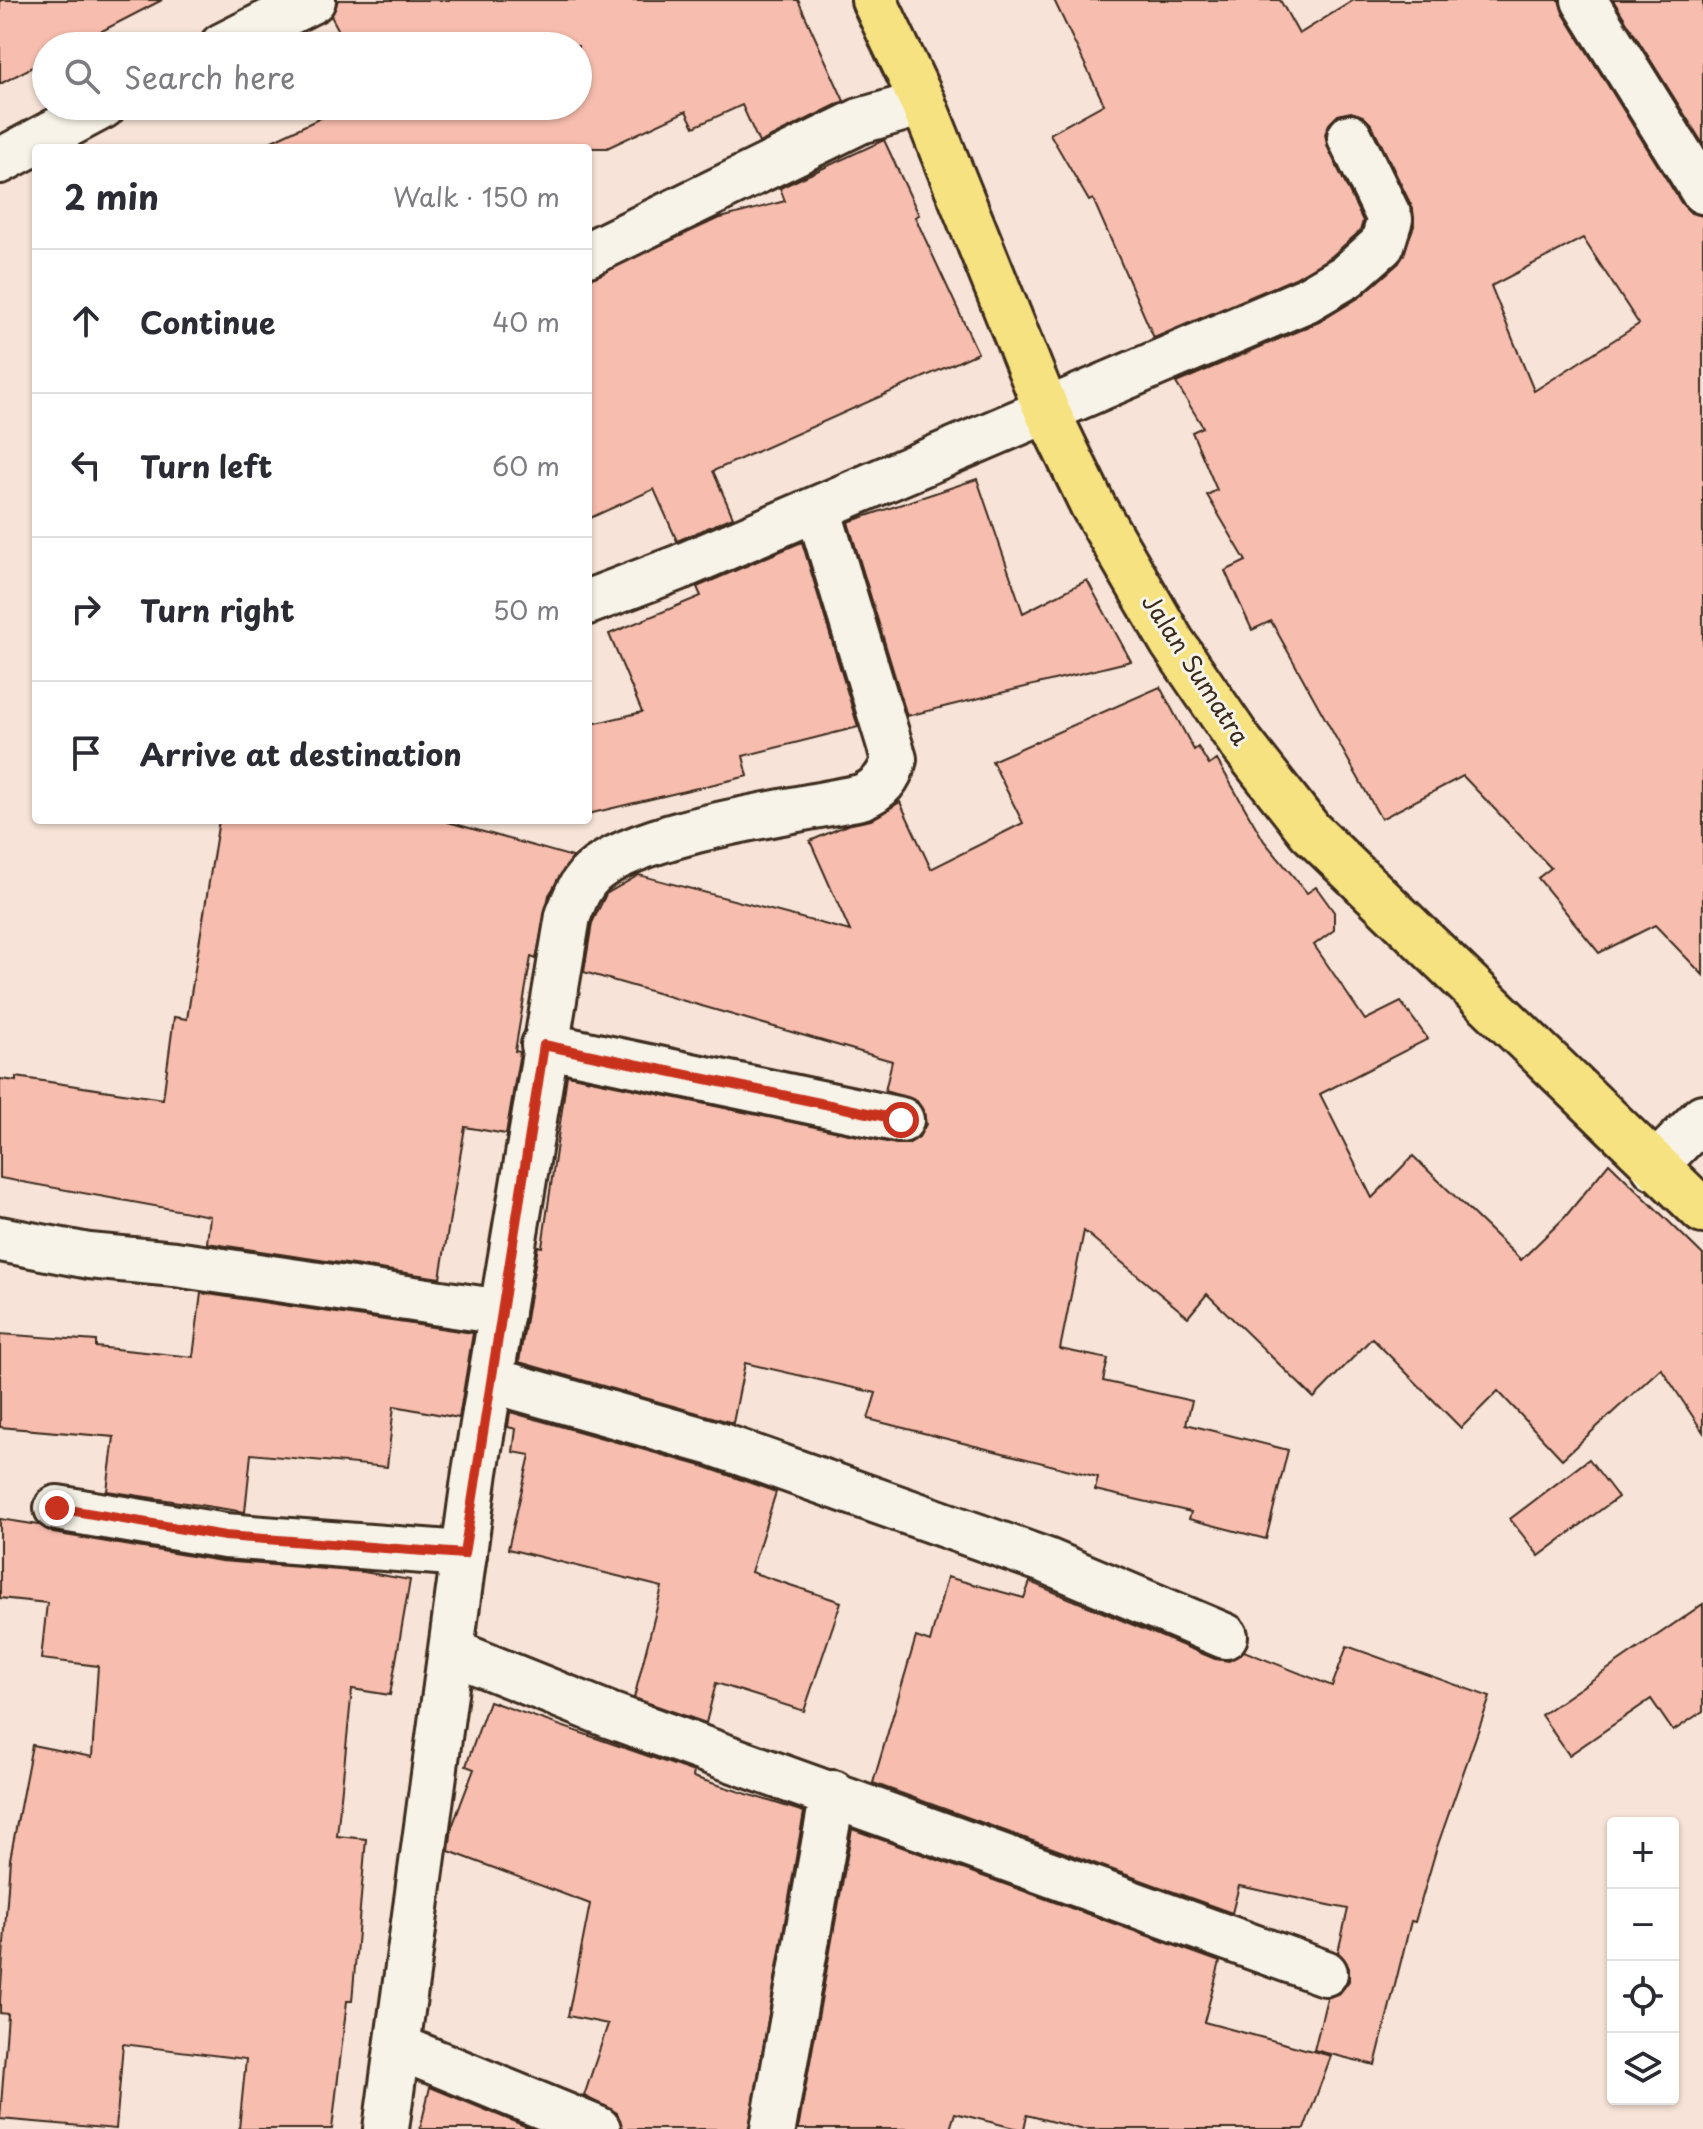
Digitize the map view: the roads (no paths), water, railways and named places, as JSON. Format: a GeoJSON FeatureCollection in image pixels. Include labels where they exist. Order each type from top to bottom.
{"type":"FeatureCollection","features":[{"type":"Feature","properties":{"kind":"main road","name":"Jalan Sumatra"},"geometry":{"type":"LineString","coordinates":[[874,0],[923,103],[1047,411],[1093,506],[1172,642],[1241,743],[1300,818],[1654,1167],[1703,1211]]}},
{"type":"Feature","properties":{"kind":"street"},"geometry":{"type":"LineString","coordinates":[[250,32],[313,0]]}},
{"type":"Feature","properties":{"kind":"street"},"geometry":{"type":"LineString","coordinates":[[1584,0],[1703,191]]}},
{"type":"Feature","properties":{"kind":"street"},"geometry":{"type":"LineString","coordinates":[[592,252],[860,121],[923,103]]}},
{"type":"Feature","properties":{"kind":"street"},"geometry":{"type":"LineString","coordinates":[[0,161],[77,120]]}},
{"type":"Feature","properties":{"kind":"street"},"geometry":{"type":"LineString","coordinates":[[592,600],[818,509],[1306,300],[1347,276],[1382,245],[1390,219],[1350,137]]}},
{"type":"Feature","properties":{"kind":"street"},"geometry":{"type":"LineString","coordinates":[[386,2129],[464,1554],[544,1045],[562,940],[576,896],[590,875],[606,863],[661,839],[873,792],[890,772],[894,759],[818,509]]}},
{"type":"Feature","properties":{"kind":"street"},"geometry":{"type":"LineString","coordinates":[[544,1045],[901,1120]]}},
{"type":"Feature","properties":{"kind":"street"},"geometry":{"type":"LineString","coordinates":[[1654,1167],[1703,1117]]}},
{"type":"Feature","properties":{"kind":"street"},"geometry":{"type":"LineString","coordinates":[[0,1239],[89,1256],[175,1264],[502,1312]]}},
{"type":"Feature","properties":{"kind":"street"},"geometry":{"type":"LineString","coordinates":[[491,1380],[713,1443],[1047,1561],[1225,1636]]}},
{"type":"Feature","properties":{"kind":"street"},"geometry":{"type":"LineString","coordinates":[[57,1508],[225,1536],[464,1554]]}},
{"type":"Feature","properties":{"kind":"street"},"geometry":{"type":"LineString","coordinates":[[452,1652],[609,1715],[833,1793],[1325,1973]]}},
{"type":"Feature","properties":{"kind":"street"},"geometry":{"type":"LineString","coordinates":[[773,2129],[833,1793]]}},
{"type":"Feature","properties":{"kind":"street"},"geometry":{"type":"LineString","coordinates":[[398,2047],[598,2129]]}}]}
